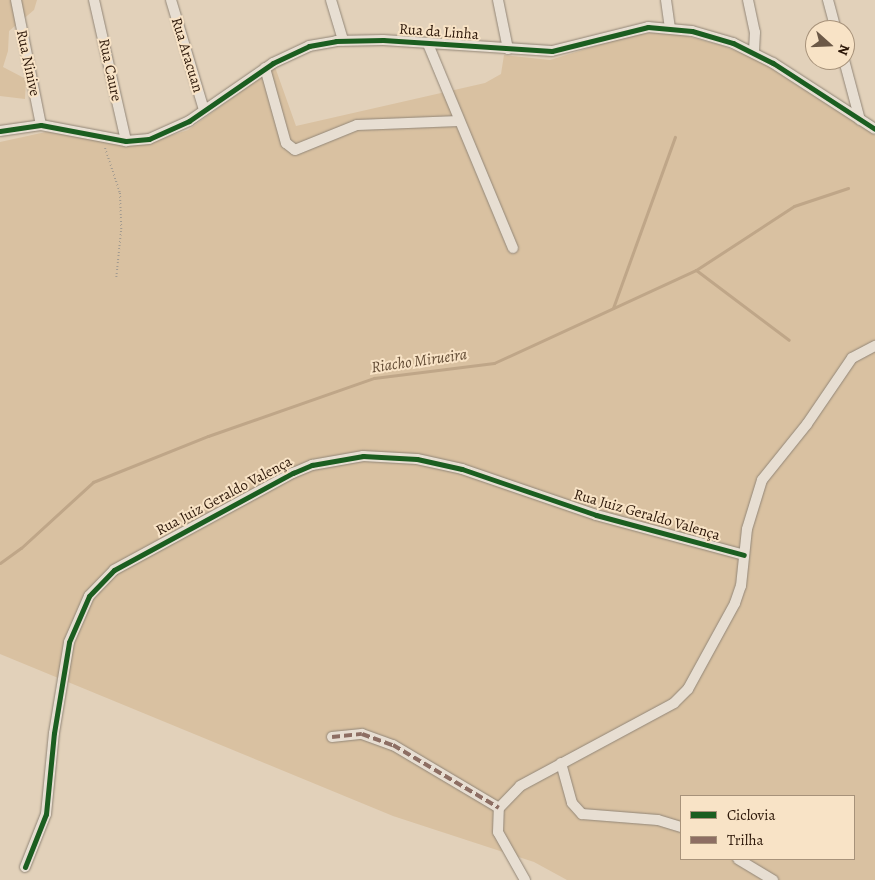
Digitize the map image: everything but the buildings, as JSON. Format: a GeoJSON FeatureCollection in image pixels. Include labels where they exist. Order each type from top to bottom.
{"type":"FeatureCollection","features":[{"type":"Feature","properties":{"kind":"street","name":"Rua Ninive"},"geometry":{"type":"LineString","coordinates":[[16,0],[40,125]]}},
{"type":"Feature","properties":{"kind":"street","name":"Rua Caure"},"geometry":{"type":"LineString","coordinates":[[94,0],[126,141]]}},
{"type":"Feature","properties":{"kind":"street","name":"Rua Aracuan"},"geometry":{"type":"LineString","coordinates":[[170,0],[204,110]]}},
{"type":"Feature","properties":{"kind":"street"},"geometry":{"type":"LineString","coordinates":[[331,0],[343,40]]}},
{"type":"Feature","properties":{"kind":"street"},"geometry":{"type":"LineString","coordinates":[[498,0],[508,49]]}},
{"type":"Feature","properties":{"kind":"street"},"geometry":{"type":"LineString","coordinates":[[666,0],[670,27]]}},
{"type":"Feature","properties":{"kind":"street"},"geometry":{"type":"LineString","coordinates":[[748,0],[755,32],[754,53]]}},
{"type":"Feature","properties":{"kind":"street"},"geometry":{"type":"LineString","coordinates":[[828,0],[833,20]]}},
{"type":"Feature","properties":{"kind":"street","name":"Rua da Linha"},"geometry":{"type":"LineString","coordinates":[[0,131],[40,125],[126,141],[149,139],[164,133],[204,110],[265,68],[309,46],[343,40],[508,49],[567,50],[625,32],[670,27],[725,40],[754,53],[875,129]]}},
{"type":"Feature","properties":{"kind":"street"},"geometry":{"type":"LineString","coordinates":[[428,44],[513,248]]}},
{"type":"Feature","properties":{"kind":"street"},"geometry":{"type":"LineString","coordinates":[[265,68],[286,143],[295,150],[357,125],[459,121]]}},
{"type":"Feature","properties":{"kind":"street"},"geometry":{"type":"LineString","coordinates":[[847,70],[860,120]]}},
{"type":"Feature","properties":{"kind":"street"},"geometry":{"type":"LineString","coordinates":[[526,880],[498,832],[499,808],[510,794],[561,763],[674,703],[688,689],[735,603],[741,586],[744,555],[754,500],[762,480],[807,424],[852,358],[875,346]]}},
{"type":"Feature","properties":{"kind":"street","name":"Rua Juiz Geraldo Valença"},"geometry":{"type":"LineString","coordinates":[[25,867],[46,814],[54,733],[69,642],[89,596],[114,570],[293,473],[312,465],[362,456],[416,459],[462,469],[596,515],[744,555]]}},
{"type":"Feature","properties":{"kind":"street"},"geometry":{"type":"LineString","coordinates":[[332,737],[362,734],[392,744],[499,808]]}},
{"type":"Feature","properties":{"kind":"street"},"geometry":{"type":"LineString","coordinates":[[561,763],[572,803],[582,814],[658,820],[680,827]]}},
{"type":"Feature","properties":{"kind":"street"},"geometry":{"type":"LineString","coordinates":[[740,860],[773,880]]}},
{"type":"Feature","properties":{"kind":"path"},"geometry":{"type":"LineString","coordinates":[[101,136],[120,193],[122,231],[116,280]]}},
{"type":"Feature","properties":{"kind":"shaded area"},"geometry":{"type":"Polygon","coordinates":[[[0,0],[37,0],[34,10],[9,31],[8,51],[3,67],[26,79],[25,99],[0,96],[0,0]]]}},
{"type":"Feature","properties":{"kind":"shaded area"},"geometry":{"type":"Polygon","coordinates":[[[667,31],[720,45],[755,58],[875,135],[875,880],[567,880],[534,862],[393,816],[0,654],[0,142],[55,130],[148,143],[188,130],[275,67],[296,126],[485,83],[501,74],[504,55],[550,60],[631,35],[667,31]]]}},
{"type":"Feature","properties":{"kind":"waterway"},"geometry":{"type":"LineString","coordinates":[[613,308],[675,137]]}},
{"type":"Feature","properties":{"kind":"waterway","name":"Riacho Mirueira"},"geometry":{"type":"LineString","coordinates":[[0,563],[21,548],[93,482],[208,436],[374,378],[494,363],[696,270],[794,206],[848,188]]}},
{"type":"Feature","properties":{"kind":"waterway"},"geometry":{"type":"LineString","coordinates":[[696,270],[789,340]]}},
{"type":"Feature","properties":{"kind":"marked path"},"geometry":{"type":"LineString","coordinates":[[332,737],[362,734],[393,745],[499,808]]}},
{"type":"Feature","properties":{"kind":"cycle path"},"geometry":{"type":"LineString","coordinates":[[0,131],[41,125],[126,141],[149,139],[189,121],[273,63],[309,46],[336,41],[383,40],[552,51],[648,27],[692,31],[733,43],[773,63],[875,129]]}},
{"type":"Feature","properties":{"kind":"cycle path"},"geometry":{"type":"LineString","coordinates":[[25,867],[46,814],[54,733],[69,642],[89,596],[114,570],[293,473],[312,465],[363,456],[417,459],[462,469],[596,515],[744,555]]}}]}
